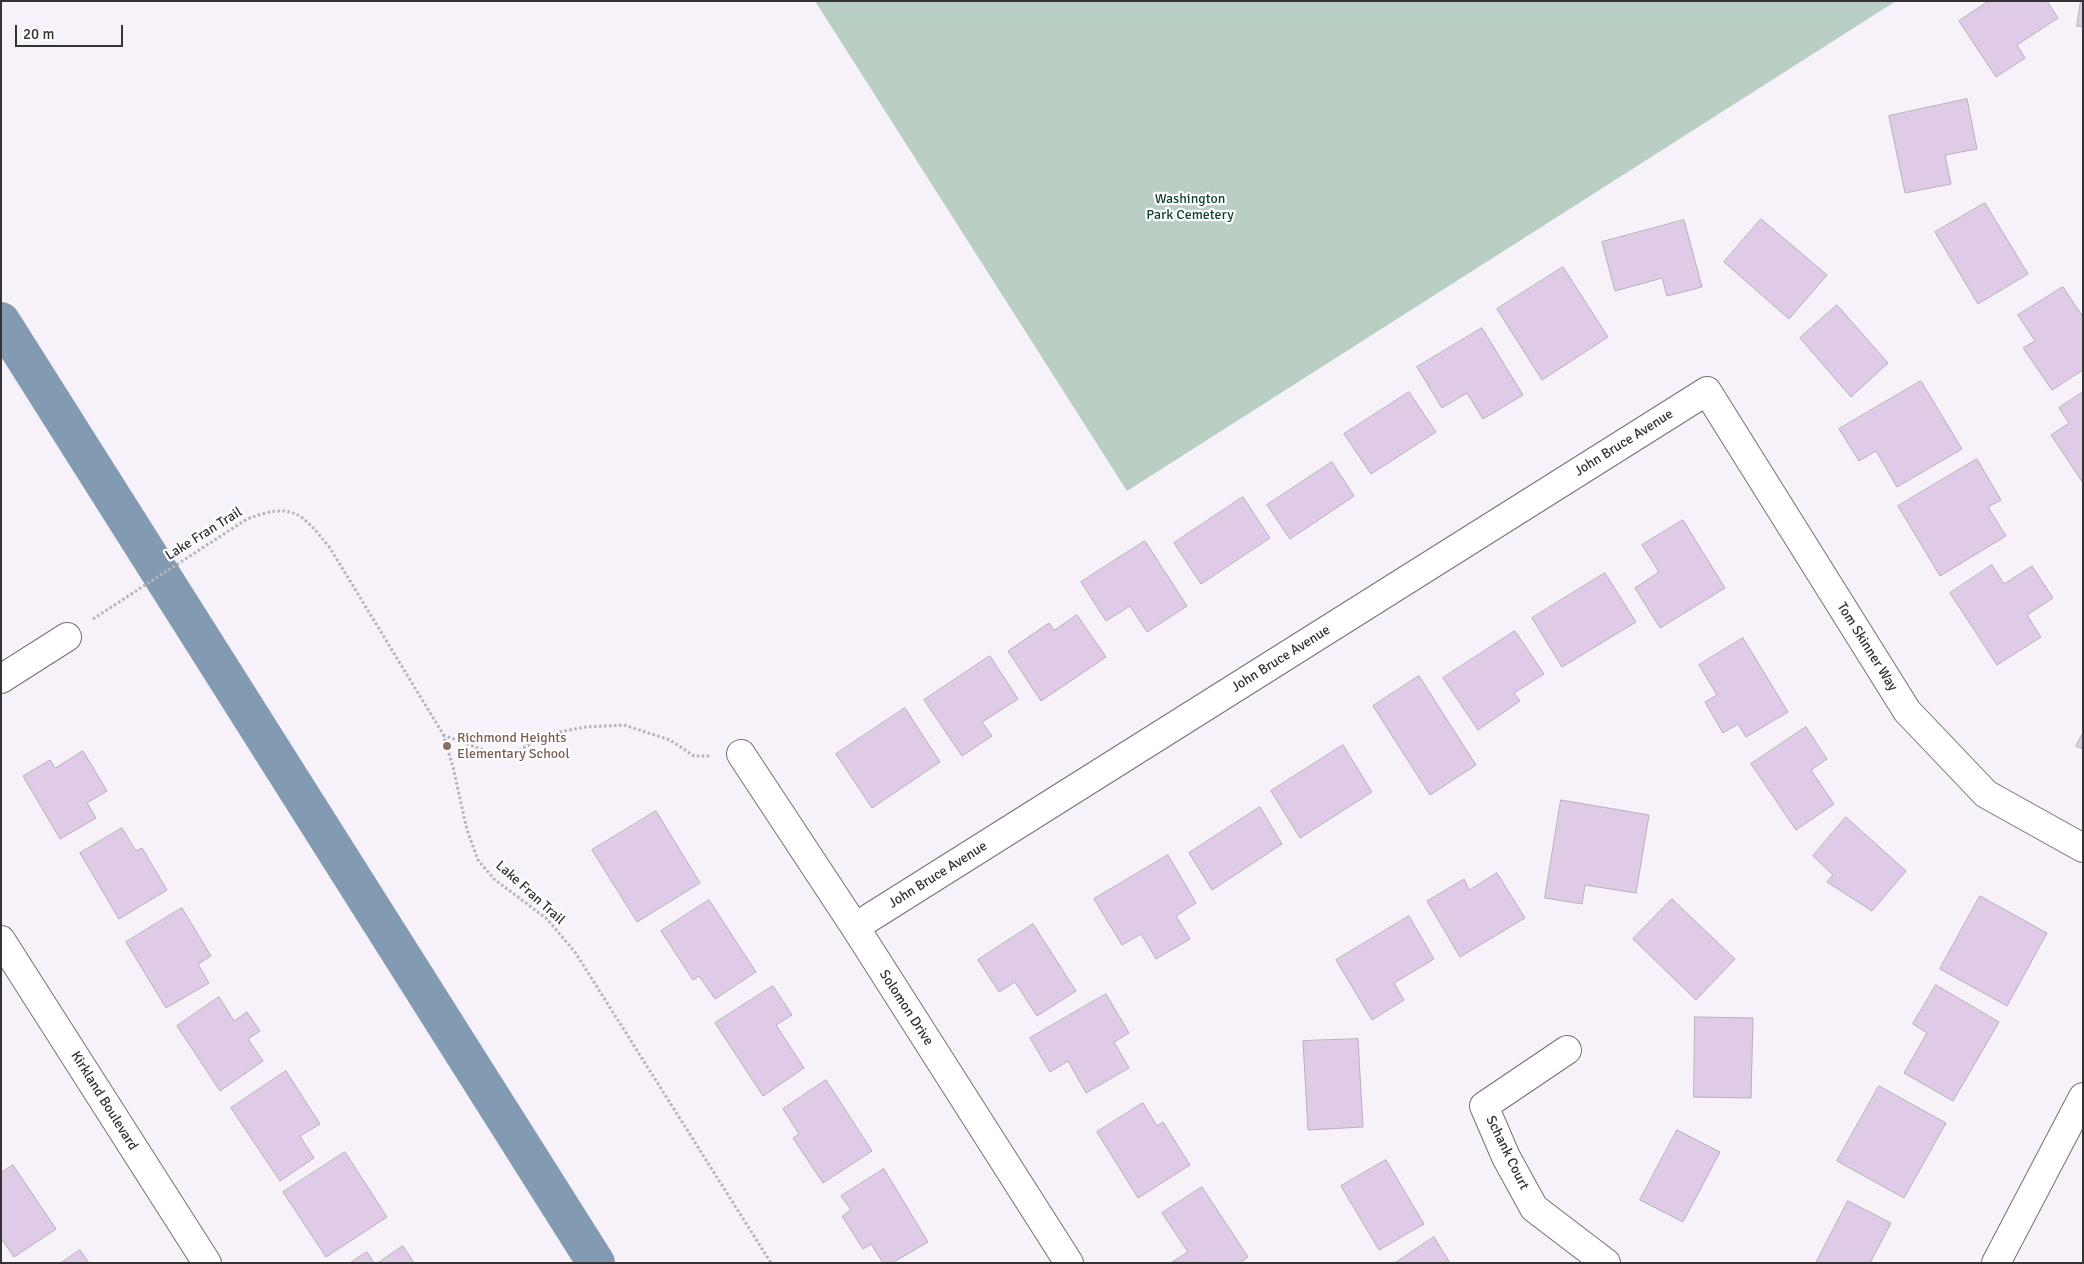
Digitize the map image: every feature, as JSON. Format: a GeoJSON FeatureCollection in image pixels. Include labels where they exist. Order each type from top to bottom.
{"type":"FeatureCollection","features":[{"type":"Feature","properties":{"kind":"street","name":"Tom Skinner Way"},"geometry":{"type":"LineString","coordinates":[[1707,391],[1908,712],[1986,794],[2083,848]]}},
{"type":"Feature","properties":{"kind":"street","name":"John Bruce Avenue"},"geometry":{"type":"LineString","coordinates":[[855,927],[1707,391]]}},
{"type":"Feature","properties":{"kind":"street"},"geometry":{"type":"LineString","coordinates":[[1,679],[67,636]]}},
{"type":"Feature","properties":{"kind":"street","name":"Solomon Drive"},"geometry":{"type":"LineString","coordinates":[[741,754],[855,927],[1069,1263]]}},
{"type":"Feature","properties":{"kind":"street","name":"Kirkland Boulevard"},"geometry":{"type":"LineString","coordinates":[[1,940],[207,1263]]}},
{"type":"Feature","properties":{"kind":"street","name":"Schank Court"},"geometry":{"type":"LineString","coordinates":[[1567,1050],[1484,1106],[1506,1157],[1534,1208],[1606,1263]]}},
{"type":"Feature","properties":{"kind":"street"},"geometry":{"type":"LineString","coordinates":[[1996,1263],[2083,1097]]}},
{"type":"Feature","properties":{"kind":"path","name":"Lake Fran Trail"},"geometry":{"type":"LineString","coordinates":[[104,612],[247,519],[269,511],[292,511],[313,527],[330,548],[443,734],[453,767],[467,830],[478,860],[494,879],[547,919],[575,952],[771,1263]]}},
{"type":"Feature","properties":{"kind":"path"},"geometry":{"type":"LineString","coordinates":[[443,734],[494,754],[514,753],[549,734],[585,727],[624,725],[670,740],[694,756],[741,754]]}},
{"type":"Feature","properties":{"kind":"green space","name":"Washington Park Cemetery"},"geometry":{"type":"Polygon","coordinates":[[[815,1],[1896,1],[1127,491],[815,1]]]}},
{"type":"Feature","properties":{"kind":"building"},"geometry":{"type":"Polygon","coordinates":[[[1989,1],[2047,1],[2058,18],[2017,45],[2025,58],[1996,77],[1959,21],[1989,1]]]}},
{"type":"Feature","properties":{"kind":"building"},"geometry":{"type":"Polygon","coordinates":[[[2081,1],[2083,1],[2083,27],[2077,26],[2081,1]]]}},
{"type":"Feature","properties":{"kind":"building"},"geometry":{"type":"Polygon","coordinates":[[[1967,99],[1977,149],[1945,155],[1951,184],[1905,193],[1889,116],[1967,99]]]}},
{"type":"Feature","properties":{"kind":"building"},"geometry":{"type":"Polygon","coordinates":[[[1985,203],[2028,274],[1978,304],[1935,232],[1985,203]]]}},
{"type":"Feature","properties":{"kind":"building"},"geometry":{"type":"Polygon","coordinates":[[[1761,219],[1827,275],[1789,319],[1724,262],[1761,219]]]}},
{"type":"Feature","properties":{"kind":"building"},"geometry":{"type":"Polygon","coordinates":[[[1684,220],[1702,287],[1667,296],[1662,278],[1615,291],[1602,242],[1684,220]]]}},
{"type":"Feature","properties":{"kind":"building"},"geometry":{"type":"Polygon","coordinates":[[[1563,267],[1608,337],[1542,380],[1497,309],[1563,267]]]}},
{"type":"Feature","properties":{"kind":"building"},"geometry":{"type":"Polygon","coordinates":[[[2063,287],[2083,317],[2083,370],[2052,390],[2023,348],[2035,341],[2018,315],[2063,287]]]}},
{"type":"Feature","properties":{"kind":"building"},"geometry":{"type":"Polygon","coordinates":[[[1837,305],[1888,363],[1851,397],[1800,338],[1837,305]]]}},
{"type":"Feature","properties":{"kind":"building"},"geometry":{"type":"Polygon","coordinates":[[[1482,328],[1523,395],[1483,419],[1467,393],[1442,408],[1417,367],[1482,328]]]}},
{"type":"Feature","properties":{"kind":"building"},"geometry":{"type":"Polygon","coordinates":[[[1921,381],[1962,449],[1897,487],[1876,451],[1859,461],[1839,429],[1921,381]]]}},
{"type":"Feature","properties":{"kind":"building"},"geometry":{"type":"Polygon","coordinates":[[[1409,392],[1436,432],[1371,474],[1344,434],[1409,392]]]}},
{"type":"Feature","properties":{"kind":"building"},"geometry":{"type":"Polygon","coordinates":[[[2083,392],[2083,483],[2051,435],[2069,423],[2059,408],[2083,392]]]}},
{"type":"Feature","properties":{"kind":"building"},"geometry":{"type":"Polygon","coordinates":[[[1977,459],[2001,500],[1988,507],[2006,536],[1940,576],[1898,506],[1977,459]]]}},
{"type":"Feature","properties":{"kind":"building"},"geometry":{"type":"Polygon","coordinates":[[[1332,462],[1354,496],[1290,539],[1267,505],[1332,462]]]}},
{"type":"Feature","properties":{"kind":"building"},"geometry":{"type":"Polygon","coordinates":[[[1243,497],[1270,538],[1201,584],[1174,543],[1243,497]]]}},
{"type":"Feature","properties":{"kind":"building"},"geometry":{"type":"Polygon","coordinates":[[[1683,520],[1725,588],[1660,628],[1635,588],[1659,572],[1642,545],[1683,520]]]}},
{"type":"Feature","properties":{"kind":"building"},"geometry":{"type":"Polygon","coordinates":[[[1145,541],[1187,606],[1147,632],[1130,606],[1106,621],[1081,582],[1145,541]]]}},
{"type":"Feature","properties":{"kind":"building"},"geometry":{"type":"Polygon","coordinates":[[[1992,565],[2004,584],[2032,566],[2053,598],[2027,615],[2041,637],[1997,665],[1950,593],[1992,565]]]}},
{"type":"Feature","properties":{"kind":"building"},"geometry":{"type":"Polygon","coordinates":[[[1605,573],[1636,622],[1562,667],[1532,618],[1605,573]]]}},
{"type":"Feature","properties":{"kind":"building"},"geometry":{"type":"Polygon","coordinates":[[[1077,615],[1106,657],[1041,701],[1008,651],[1049,623],[1054,630],[1077,615]]]}},
{"type":"Feature","properties":{"kind":"building"},"geometry":{"type":"Polygon","coordinates":[[[1515,631],[1544,674],[1514,693],[1520,701],[1478,730],[1443,678],[1515,631]]]}},
{"type":"Feature","properties":{"kind":"building"},"geometry":{"type":"Polygon","coordinates":[[[1743,638],[1788,712],[1746,737],[1738,724],[1723,733],[1705,702],[1717,695],[1699,665],[1743,638]]]}},
{"type":"Feature","properties":{"kind":"building"},"geometry":{"type":"Polygon","coordinates":[[[990,656],[1018,699],[982,722],[992,736],[962,756],[924,700],[990,656]]]}},
{"type":"Feature","properties":{"kind":"building"},"geometry":{"type":"Polygon","coordinates":[[[1419,676],[1476,765],[1430,795],[1373,706],[1419,676]]]}},
{"type":"Feature","properties":{"kind":"building"},"geometry":{"type":"Polygon","coordinates":[[[905,708],[940,762],[872,808],[836,754],[905,708]]]}},
{"type":"Feature","properties":{"kind":"building"},"geometry":{"type":"Polygon","coordinates":[[[1806,727],[1827,759],[1811,770],[1834,804],[1796,830],[1751,764],[1806,727]]]}},
{"type":"Feature","properties":{"kind":"building"},"geometry":{"type":"Polygon","coordinates":[[[2083,733],[2083,749],[2076,746],[2083,733]]]}},
{"type":"Feature","properties":{"kind":"building"},"geometry":{"type":"Polygon","coordinates":[[[1343,745],[1372,792],[1300,838],[1271,791],[1343,745]]]}},
{"type":"Feature","properties":{"kind":"building"},"geometry":{"type":"Polygon","coordinates":[[[83,751],[107,791],[87,803],[96,818],[60,839],[23,776],[50,760],[55,768],[83,751]]]}},
{"type":"Feature","properties":{"kind":"building"},"geometry":{"type":"Polygon","coordinates":[[[1561,800],[1649,815],[1636,893],[1585,885],[1582,904],[1545,898],[1561,800]]]}},
{"type":"Feature","properties":{"kind":"building"},"geometry":{"type":"Polygon","coordinates":[[[1260,807],[1282,844],[1212,890],[1189,853],[1260,807]]]}},
{"type":"Feature","properties":{"kind":"building"},"geometry":{"type":"Polygon","coordinates":[[[656,811],[700,883],[637,922],[592,850],[656,811]]]}},
{"type":"Feature","properties":{"kind":"building"},"geometry":{"type":"Polygon","coordinates":[[[1846,817],[1906,871],[1872,911],[1827,882],[1833,875],[1813,856],[1846,817]]]}},
{"type":"Feature","properties":{"kind":"building"},"geometry":{"type":"Polygon","coordinates":[[[122,828],[136,851],[142,848],[167,890],[119,919],[80,853],[122,828]]]}},
{"type":"Feature","properties":{"kind":"building"},"geometry":{"type":"Polygon","coordinates":[[[1168,855],[1196,903],[1176,916],[1190,939],[1156,959],[1141,934],[1122,945],[1094,899],[1168,855]]]}},
{"type":"Feature","properties":{"kind":"building"},"geometry":{"type":"Polygon","coordinates":[[[1497,873],[1525,918],[1460,957],[1427,901],[1464,879],[1469,890],[1497,873]]]}},
{"type":"Feature","properties":{"kind":"building"},"geometry":{"type":"Polygon","coordinates":[[[1980,896],[2047,933],[2007,1006],[1940,969],[1980,896]]]}},
{"type":"Feature","properties":{"kind":"building"},"geometry":{"type":"Polygon","coordinates":[[[1672,899],[1735,959],[1696,1000],[1633,939],[1672,899]]]}},
{"type":"Feature","properties":{"kind":"building"},"geometry":{"type":"Polygon","coordinates":[[[709,900],[756,972],[715,999],[699,976],[693,980],[661,931],[709,900]]]}},
{"type":"Feature","properties":{"kind":"building"},"geometry":{"type":"Polygon","coordinates":[[[182,908],[211,956],[198,964],[209,983],[166,1008],[126,942],[182,908]]]}},
{"type":"Feature","properties":{"kind":"building"},"geometry":{"type":"Polygon","coordinates":[[[1409,916],[1434,959],[1394,983],[1404,1000],[1372,1020],[1336,960],[1409,916]]]}},
{"type":"Feature","properties":{"kind":"building"},"geometry":{"type":"Polygon","coordinates":[[[1033,924],[1076,991],[1037,1016],[1015,982],[999,992],[978,960],[1033,924]]]}},
{"type":"Feature","properties":{"kind":"building"},"geometry":{"type":"Polygon","coordinates":[[[1936,985],[1999,1022],[1953,1101],[1904,1073],[1927,1033],[1913,1024],[1936,985]]]}},
{"type":"Feature","properties":{"kind":"building"},"geometry":{"type":"Polygon","coordinates":[[[773,986],[792,1015],[776,1025],[804,1068],[763,1096],[715,1023],[773,986]]]}},
{"type":"Feature","properties":{"kind":"building"},"geometry":{"type":"Polygon","coordinates":[[[1106,994],[1129,1033],[1114,1042],[1129,1068],[1086,1093],[1068,1061],[1050,1072],[1030,1038],[1106,994]]]}},
{"type":"Feature","properties":{"kind":"building"},"geometry":{"type":"Polygon","coordinates":[[[219,997],[234,1021],[247,1012],[260,1031],[248,1039],[263,1061],[220,1091],[177,1026],[219,997]]]}},
{"type":"Feature","properties":{"kind":"building"},"geometry":{"type":"Polygon","coordinates":[[[1695,1017],[1753,1018],[1751,1098],[1694,1097],[1695,1017]]]}},
{"type":"Feature","properties":{"kind":"building"},"geometry":{"type":"Polygon","coordinates":[[[1358,1039],[1363,1127],[1308,1130],[1303,1041],[1358,1039]]]}},
{"type":"Feature","properties":{"kind":"building"},"geometry":{"type":"Polygon","coordinates":[[[286,1071],[320,1124],[300,1136],[314,1158],[280,1181],[231,1108],[286,1071]]]}},
{"type":"Feature","properties":{"kind":"building"},"geometry":{"type":"Polygon","coordinates":[[[826,1080],[872,1151],[823,1183],[793,1138],[799,1134],[783,1109],[826,1080]]]}},
{"type":"Feature","properties":{"kind":"building"},"geometry":{"type":"Polygon","coordinates":[[[1879,1086],[1946,1123],[1904,1198],[1837,1161],[1879,1086]]]}},
{"type":"Feature","properties":{"kind":"building"},"geometry":{"type":"Polygon","coordinates":[[[1143,1103],[1157,1126],[1163,1122],[1190,1165],[1138,1198],[1097,1132],[1143,1103]]]}},
{"type":"Feature","properties":{"kind":"building"},"geometry":{"type":"Polygon","coordinates":[[[1677,1130],[1720,1152],[1683,1222],[1640,1200],[1677,1130]]]}},
{"type":"Feature","properties":{"kind":"building"},"geometry":{"type":"Polygon","coordinates":[[[345,1152],[387,1217],[326,1257],[283,1192],[345,1152]]]}},
{"type":"Feature","properties":{"kind":"building"},"geometry":{"type":"Polygon","coordinates":[[[1386,1160],[1424,1224],[1379,1250],[1341,1186],[1386,1160]]]}},
{"type":"Feature","properties":{"kind":"building"},"geometry":{"type":"Polygon","coordinates":[[[13,1165],[56,1229],[14,1257],[1,1238],[1,1173],[13,1165]]]}},
{"type":"Feature","properties":{"kind":"building"},"geometry":{"type":"Polygon","coordinates":[[[884,1169],[928,1242],[892,1263],[883,1263],[871,1244],[863,1249],[842,1216],[851,1210],[841,1196],[884,1169]]]}},
{"type":"Feature","properties":{"kind":"building"},"geometry":{"type":"Polygon","coordinates":[[[1202,1187],[1248,1257],[1240,1263],[1172,1262],[1188,1252],[1162,1213],[1202,1187]]]}},
{"type":"Feature","properties":{"kind":"building"},"geometry":{"type":"Polygon","coordinates":[[[1848,1201],[1891,1223],[1870,1263],[1816,1263],[1848,1201]]]}},
{"type":"Feature","properties":{"kind":"building"},"geometry":{"type":"Polygon","coordinates":[[[1434,1237],[1450,1263],[1395,1263],[1434,1237]]]}},
{"type":"Feature","properties":{"kind":"building"},"geometry":{"type":"Polygon","coordinates":[[[403,1246],[414,1263],[378,1263],[403,1246]]]}},
{"type":"Feature","properties":{"kind":"building"},"geometry":{"type":"Polygon","coordinates":[[[80,1250],[89,1263],[61,1263],[80,1250]]]}},
{"type":"Feature","properties":{"kind":"building"},"geometry":{"type":"Polygon","coordinates":[[[367,1252],[374,1263],[350,1263],[367,1252]]]}},
{"type":"Feature","properties":{"kind":"waterway"},"geometry":{"type":"LineString","coordinates":[[1,321],[596,1263]]}},
{"type":"Feature","properties":{"kind":"place","name":"Richmond Heights Elementary School"},"geometry":{"type":"Point","coordinates":[447,746]}}]}
